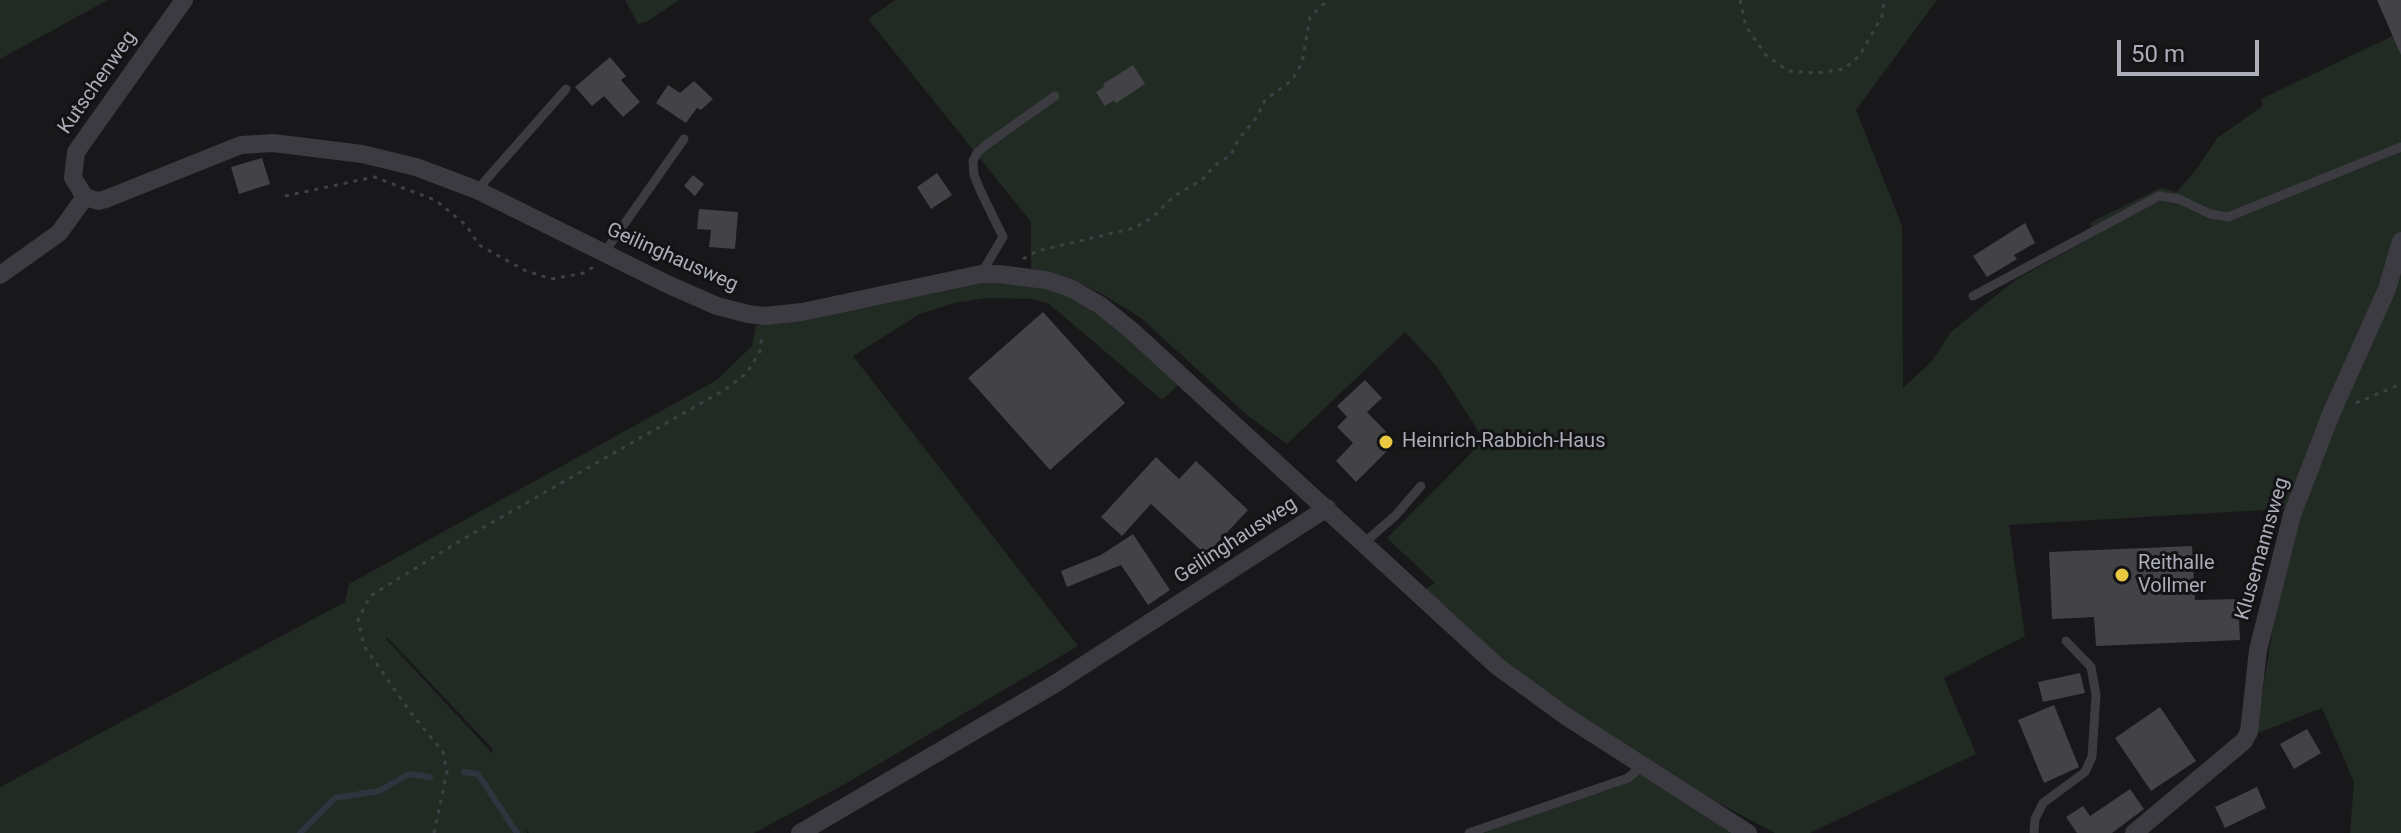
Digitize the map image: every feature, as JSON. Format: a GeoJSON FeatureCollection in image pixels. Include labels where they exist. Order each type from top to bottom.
{"type":"FeatureCollection","features":[{"type":"Feature","properties":{"kind":"street","name":"Kutschenweg"},"geometry":{"type":"LineString","coordinates":[[85,197],[73,178],[76,152],[184,0]]}},
{"type":"Feature","properties":{"kind":"street","name":"Geilinghausweg"},"geometry":{"type":"LineString","coordinates":[[85,197],[98,201],[106,199],[241,145],[260,143],[362,154],[416,167],[477,190],[717,306],[765,316],[802,312],[990,274],[1046,280],[1070,288],[1100,305],[1131,330],[1497,666],[1567,717],[1748,833]]}},
{"type":"Feature","properties":{"kind":"street"},"geometry":{"type":"LineString","coordinates":[[0,275],[59,233],[85,197]]}},
{"type":"Feature","properties":{"kind":"street","name":"Klusemannsweg"},"geometry":{"type":"LineString","coordinates":[[2134,833],[2244,741],[2249,732],[2258,650],[2292,515],[2331,414],[2387,289],[2401,241]]}},
{"type":"Feature","properties":{"kind":"street","name":"Geilinghausweg"},"geometry":{"type":"LineString","coordinates":[[800,833],[1053,685],[1327,508]]}},
{"type":"Feature","properties":{"kind":"lane"},"geometry":{"type":"LineString","coordinates":[[477,190],[566,89]]}},
{"type":"Feature","properties":{"kind":"lane"},"geometry":{"type":"LineString","coordinates":[[990,274],[1003,237],[974,175],[973,161],[986,145],[1055,96]]}},
{"type":"Feature","properties":{"kind":"lane"},"geometry":{"type":"LineString","coordinates":[[604,253],[684,139]]}},
{"type":"Feature","properties":{"kind":"lane"},"geometry":{"type":"LineString","coordinates":[[1973,296],[2159,196],[2179,199],[2210,214],[2228,217],[2401,147]]}},
{"type":"Feature","properties":{"kind":"lane"},"geometry":{"type":"LineString","coordinates":[[1365,542],[1395,516],[1421,486]]}},
{"type":"Feature","properties":{"kind":"lane"},"geometry":{"type":"LineString","coordinates":[[2034,833],[2035,819],[2043,803],[2085,772],[2092,757],[2096,695],[2091,667],[2066,641]]}},
{"type":"Feature","properties":{"kind":"lane"},"geometry":{"type":"LineString","coordinates":[[1469,833],[1628,778],[1643,765]]}},
{"type":"Feature","properties":{"kind":"path"},"geometry":{"type":"LineString","coordinates":[[990,274],[1037,251],[1134,228],[1152,218],[1174,196],[1202,180],[1214,166],[1231,155],[1265,100],[1292,80],[1302,63],[1310,17],[1328,0]]}},
{"type":"Feature","properties":{"kind":"path"},"geometry":{"type":"LineString","coordinates":[[1740,0],[1746,27],[1766,55],[1788,71],[1817,73],[1844,69],[1860,55],[1882,16],[1884,0]]}},
{"type":"Feature","properties":{"kind":"path"},"geometry":{"type":"LineString","coordinates":[[285,196],[374,177],[435,200],[466,225],[479,245],[524,270],[551,279],[584,273],[604,253]]}},
{"type":"Feature","properties":{"kind":"path"},"geometry":{"type":"LineString","coordinates":[[434,833],[447,772],[443,752],[364,646],[358,620],[370,596],[726,389],[747,373],[760,351],[765,316]]}},
{"type":"Feature","properties":{"kind":"path"},"geometry":{"type":"LineString","coordinates":[[2331,414],[2401,384]]}},
{"type":"Feature","properties":{"kind":"shaded area"},"geometry":{"type":"Polygon","coordinates":[[[0,0],[108,0],[0,59],[0,0]]]}},
{"type":"Feature","properties":{"kind":"shaded area"},"geometry":{"type":"Polygon","coordinates":[[[625,0],[679,0],[648,21],[638,24],[625,0]]]}},
{"type":"Feature","properties":{"kind":"shaded area"},"geometry":{"type":"Polygon","coordinates":[[[895,0],[1937,0],[1856,110],[1902,226],[1903,388],[1932,361],[1951,332],[2015,280],[2096,235],[2090,223],[2160,188],[2177,192],[2217,138],[2263,106],[2261,99],[2401,32],[2401,833],[2350,833],[2354,782],[2322,708],[2256,734],[2276,607],[2298,508],[2009,525],[2025,636],[1944,678],[1976,754],[1810,833],[1775,833],[1643,763],[1568,716],[1422,591],[1435,583],[1387,538],[1484,440],[1437,367],[1405,332],[1287,444],[1247,415],[1141,318],[1068,278],[1031,269],[1031,222],[868,19],[895,0]]]}},
{"type":"Feature","properties":{"kind":"shaded area"},"geometry":{"type":"Polygon","coordinates":[[[981,280],[1031,284],[1097,306],[1181,382],[1162,400],[1048,303],[1031,299],[987,298],[954,303],[920,314],[853,356],[1078,646],[845,784],[754,833],[529,833],[525,828],[527,833],[0,833],[0,787],[345,602],[349,584],[717,380],[752,346],[756,325],[786,322],[981,280]],[[386,636],[493,754],[492,748],[386,636]]]}},
{"type":"Feature","properties":{"kind":"shaded area"},"geometry":{"type":"Polygon","coordinates":[[[1645,768],[1736,833],[1484,833],[1497,828],[1645,768]]]}},
{"type":"Feature","properties":{"kind":"building"},"geometry":{"type":"Polygon","coordinates":[[[2377,0],[2401,0],[2401,55],[2377,0]]]}},
{"type":"Feature","properties":{"kind":"building"},"geometry":{"type":"Polygon","coordinates":[[[610,57],[626,76],[621,80],[640,102],[623,117],[604,96],[592,106],[575,87],[610,57]]]}},
{"type":"Feature","properties":{"kind":"building"},"geometry":{"type":"Polygon","coordinates":[[[1133,65],[1145,84],[1116,103],[1114,100],[1105,106],[1096,92],[1133,65]]]}},
{"type":"Feature","properties":{"kind":"building"},"geometry":{"type":"Polygon","coordinates":[[[694,81],[713,99],[701,110],[697,108],[686,123],[656,103],[668,85],[680,93],[694,81]]]}},
{"type":"Feature","properties":{"kind":"building"},"geometry":{"type":"Polygon","coordinates":[[[262,158],[270,184],[239,194],[231,167],[262,158]]]}},
{"type":"Feature","properties":{"kind":"building"},"geometry":{"type":"Polygon","coordinates":[[[937,173],[952,195],[931,209],[917,187],[937,173]]]}},
{"type":"Feature","properties":{"kind":"building"},"geometry":{"type":"Polygon","coordinates":[[[693,175],[704,184],[695,196],[684,186],[693,175]]]}},
{"type":"Feature","properties":{"kind":"building"},"geometry":{"type":"Polygon","coordinates":[[[699,209],[738,212],[735,249],[709,247],[711,230],[697,229],[699,209]]]}},
{"type":"Feature","properties":{"kind":"building"},"geometry":{"type":"Polygon","coordinates":[[[2025,223],[2035,243],[2014,255],[2017,259],[1987,277],[1973,256],[2025,223]]]}},
{"type":"Feature","properties":{"kind":"building"},"geometry":{"type":"Polygon","coordinates":[[[1043,312],[1125,403],[1050,470],[968,378],[1043,312]]]}},
{"type":"Feature","properties":{"kind":"building"},"geometry":{"type":"Polygon","coordinates":[[[1365,380],[1382,398],[1367,412],[1396,442],[1356,482],[1336,461],[1353,443],[1337,427],[1347,417],[1337,406],[1365,380]]]}},
{"type":"Feature","properties":{"kind":"building"},"geometry":{"type":"Polygon","coordinates":[[[1156,457],[1179,479],[1196,461],[1248,510],[1206,555],[1151,504],[1122,536],[1101,517],[1156,457]]]}},
{"type":"Feature","properties":{"kind":"building"},"geometry":{"type":"Polygon","coordinates":[[[1133,534],[1170,590],[1148,605],[1121,565],[1067,587],[1061,571],[1101,555],[1133,534]]]}},
{"type":"Feature","properties":{"kind":"building","name":"Reithalle Vollmer"},"geometry":{"type":"Polygon","coordinates":[[[2192,546],[2195,600],[2238,599],[2240,640],[2096,646],[2094,617],[2052,619],[2049,552],[2192,546]]]}},
{"type":"Feature","properties":{"kind":"building"},"geometry":{"type":"Polygon","coordinates":[[[2080,673],[2085,693],[2043,702],[2038,682],[2080,673]]]}},
{"type":"Feature","properties":{"kind":"building"},"geometry":{"type":"Polygon","coordinates":[[[2054,705],[2079,767],[2044,783],[2018,720],[2054,705]]]}},
{"type":"Feature","properties":{"kind":"building"},"geometry":{"type":"Polygon","coordinates":[[[2160,707],[2196,761],[2151,791],[2115,738],[2160,707]]]}},
{"type":"Feature","properties":{"kind":"building"},"geometry":{"type":"Polygon","coordinates":[[[2307,729],[2321,753],[2294,769],[2280,744],[2307,729]]]}},
{"type":"Feature","properties":{"kind":"building"},"geometry":{"type":"Polygon","coordinates":[[[2257,787],[2266,808],[2225,828],[2215,807],[2257,787]]]}},
{"type":"Feature","properties":{"kind":"building"},"geometry":{"type":"Polygon","coordinates":[[[2130,789],[2144,809],[2112,833],[2077,833],[2066,817],[2083,806],[2090,816],[2130,789]]]}},
{"type":"Feature","properties":{"kind":"waterway"},"geometry":{"type":"LineString","coordinates":[[464,772],[478,774],[517,833]]}},
{"type":"Feature","properties":{"kind":"waterway"},"geometry":{"type":"LineString","coordinates":[[300,833],[335,798],[379,791],[409,774],[430,777]]}},
{"type":"Feature","properties":{"kind":"place","name":"Heinrich-Rabbich-Haus"},"geometry":{"type":"Point","coordinates":[1386,442]}},
{"type":"Feature","properties":{"kind":"place","name":"Reithalle Vollmer"},"geometry":{"type":"Point","coordinates":[2122,575]}}]}
